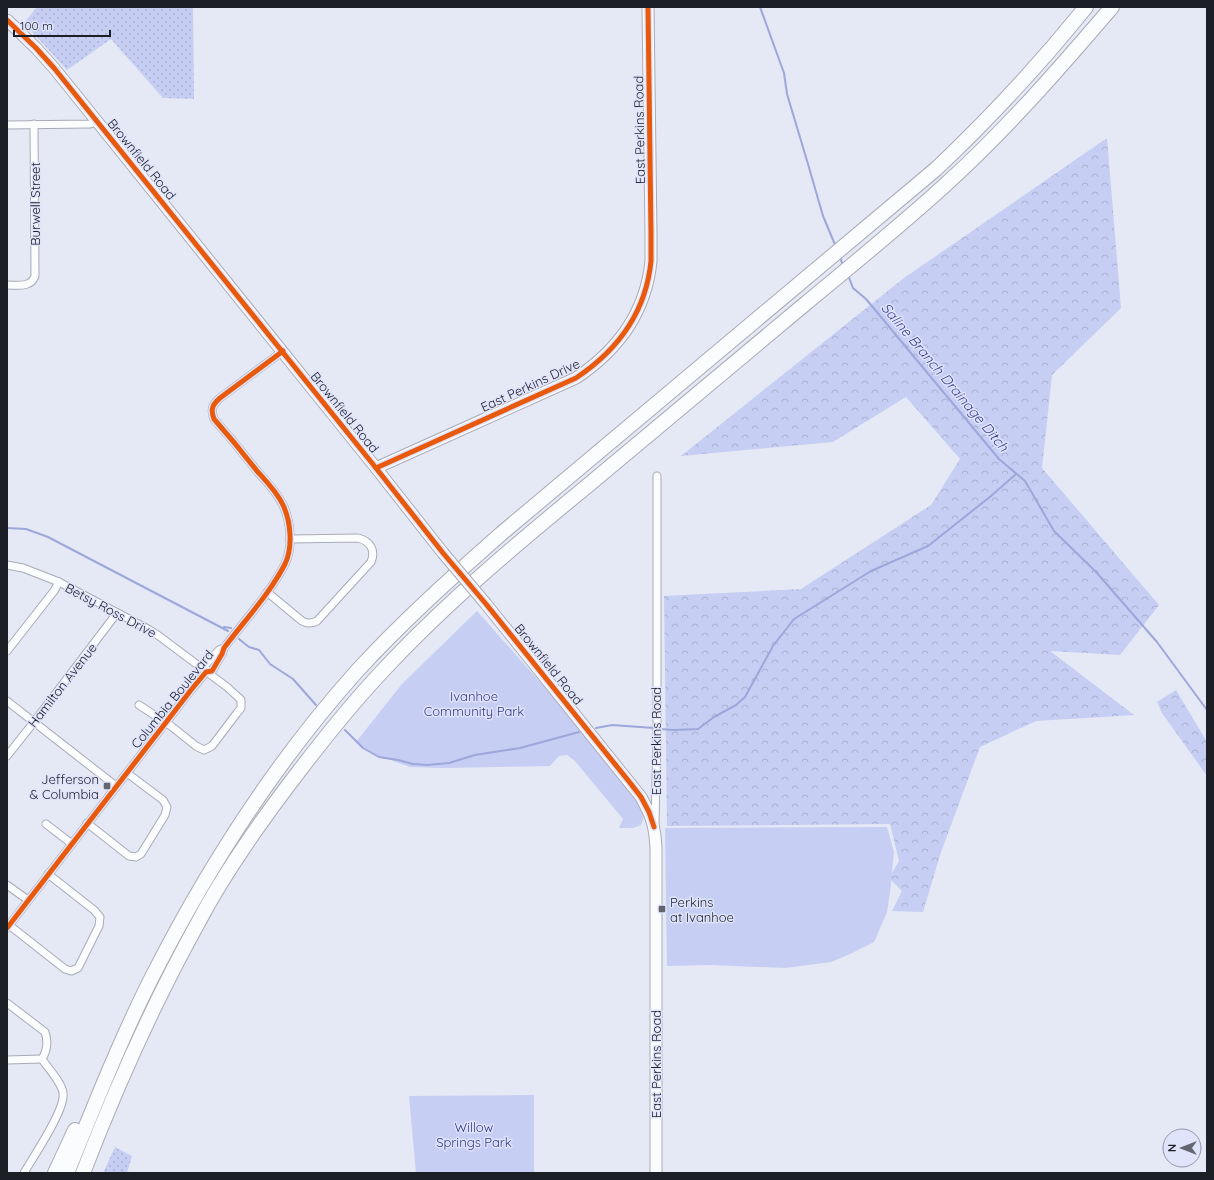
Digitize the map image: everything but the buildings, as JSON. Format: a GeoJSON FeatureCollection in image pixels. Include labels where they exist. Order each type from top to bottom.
{"type":"FeatureCollection","features":[{"type":"Feature","properties":{"kind":"highway"},"geometry":{"type":"LineString","coordinates":[[67,1173],[121,1043],[149,984],[172,939],[209,874],[246,816],[299,741],[357,671],[434,592],[936,169],[1031,72],[1086,7]]}},
{"type":"Feature","properties":{"kind":"highway"},"geometry":{"type":"LineString","coordinates":[[83,1173],[129,1063],[171,974],[199,920],[225,876],[281,794],[357,699],[431,622],[513,548],[868,252],[942,188],[980,152],[1047,82],[1112,7]]}},
{"type":"Feature","properties":{"kind":"highway"},"geometry":{"type":"LineString","coordinates":[[55,1173],[91,1097],[121,1043]]}},
{"type":"Feature","properties":{"kind":"highway"},"geometry":{"type":"LineString","coordinates":[[90,1173],[129,1063]]}},
{"type":"Feature","properties":{"kind":"street","name":"East Perkins Road"},"geometry":{"type":"LineString","coordinates":[[648,7],[651,252]]}},
{"type":"Feature","properties":{"kind":"street","name":"Brownfield Road"},"geometry":{"type":"LineString","coordinates":[[7,20],[36,48],[97,121],[283,351],[443,553],[486,604],[641,797],[654,826]]}},
{"type":"Feature","properties":{"kind":"street"},"geometry":{"type":"LineString","coordinates":[[7,125],[90,124],[97,121]]}},
{"type":"Feature","properties":{"kind":"street","name":"Burwell Street"},"geometry":{"type":"LineString","coordinates":[[7,285],[22,285],[32,282],[34,278],[34,124]]}},
{"type":"Feature","properties":{"kind":"street","name":"East Perkins Drive"},"geometry":{"type":"LineString","coordinates":[[376,468],[558,387],[590,369],[611,350],[632,320],[644,295],[651,252]]}},
{"type":"Feature","properties":{"kind":"street","name":"Columbia Boulevard"},"geometry":{"type":"LineString","coordinates":[[8,926],[206,672],[206,665],[219,650],[224,648],[267,592],[286,563],[290,539],[287,516],[281,501],[214,418],[212,410],[215,402],[283,351]]}},
{"type":"Feature","properties":{"kind":"street","name":"East Perkins Road"},"geometry":{"type":"LineString","coordinates":[[656,1173],[656,849],[654,826],[656,815],[657,737],[657,476]]}},
{"type":"Feature","properties":{"kind":"street"},"geometry":{"type":"LineString","coordinates":[[267,592],[306,624],[313,623],[317,621],[371,562],[373,557],[372,549],[363,539],[290,539]]}},
{"type":"Feature","properties":{"kind":"street","name":"Betsy Ross Drive"},"geometry":{"type":"LineString","coordinates":[[7,565],[28,570],[59,582],[159,636],[238,696],[242,705],[212,746],[208,749],[200,749],[166,723]]}},
{"type":"Feature","properties":{"kind":"street"},"geometry":{"type":"LineString","coordinates":[[7,651],[59,582]]}},
{"type":"Feature","properties":{"kind":"street","name":"Hamilton Avenue"},"geometry":{"type":"LineString","coordinates":[[7,756],[117,613]]}},
{"type":"Feature","properties":{"kind":"street"},"geometry":{"type":"LineString","coordinates":[[7,701],[116,786]]}},
{"type":"Feature","properties":{"kind":"street"},"geometry":{"type":"LineString","coordinates":[[139,705],[166,723]]}},
{"type":"Feature","properties":{"kind":"street"},"geometry":{"type":"LineString","coordinates":[[87,823],[129,856],[136,857],[141,854],[165,816],[167,807],[163,800],[127,773]]}},
{"type":"Feature","properties":{"kind":"street"},"geometry":{"type":"LineString","coordinates":[[46,824],[72,844]]}},
{"type":"Feature","properties":{"kind":"street"},"geometry":{"type":"LineString","coordinates":[[8,926],[65,969],[71,970],[78,968],[99,926],[100,917],[94,910],[48,874]]}},
{"type":"Feature","properties":{"kind":"street"},"geometry":{"type":"LineString","coordinates":[[7,885],[28,900]]}},
{"type":"Feature","properties":{"kind":"street"},"geometry":{"type":"LineString","coordinates":[[7,1002],[45,1032],[47,1043],[46,1052],[42,1059]]}},
{"type":"Feature","properties":{"kind":"street"},"geometry":{"type":"LineString","coordinates":[[7,1060],[42,1059]]}},
{"type":"Feature","properties":{"kind":"street"},"geometry":{"type":"LineString","coordinates":[[24,1173],[57,1115],[63,1099],[61,1088],[42,1059]]}},
{"type":"Feature","properties":{"kind":"green space"},"geometry":{"type":"Polygon","coordinates":[[[37,7],[193,7],[194,99],[163,98],[111,39],[67,70],[24,23],[37,7]]]}},
{"type":"Feature","properties":{"kind":"green space"},"geometry":{"type":"Polygon","coordinates":[[[1107,138],[1121,308],[1052,375],[1042,468],[1159,605],[1120,655],[1050,651],[1134,715],[1036,721],[980,747],[941,852],[923,912],[892,911],[902,891],[889,878],[899,861],[890,824],[667,826],[664,596],[801,589],[931,505],[960,459],[906,397],[833,442],[681,456],[904,278],[1107,138]]]}},
{"type":"Feature","properties":{"kind":"green space","name":"Ivanhoe Community Park"},"geometry":{"type":"Polygon","coordinates":[[[477,611],[565,710],[630,790],[645,813],[641,825],[633,828],[619,828],[623,819],[575,761],[567,755],[559,756],[550,766],[442,768],[410,767],[374,754],[356,742],[402,684],[477,611]]]}},
{"type":"Feature","properties":{"kind":"green space"},"geometry":{"type":"Polygon","coordinates":[[[1176,690],[1207,742],[1207,776],[1162,713],[1157,702],[1176,690]]]}},
{"type":"Feature","properties":{"kind":"green space"},"geometry":{"type":"Polygon","coordinates":[[[887,827],[894,852],[890,892],[887,912],[874,942],[831,962],[785,968],[711,965],[667,966],[665,828],[887,827]]]}},
{"type":"Feature","properties":{"kind":"green space","name":"Willow Springs Park"},"geometry":{"type":"Polygon","coordinates":[[[534,1095],[534,1173],[416,1173],[409,1096],[534,1095]]]}},
{"type":"Feature","properties":{"kind":"green space"},"geometry":{"type":"Polygon","coordinates":[[[115,1147],[132,1156],[127,1173],[103,1173],[115,1147]]]}},
{"type":"Feature","properties":{"kind":"waterway","name":"Saline Branch Drainage Ditch"},"geometry":{"type":"LineString","coordinates":[[760,7],[784,73],[787,94],[823,216],[836,247]]}},
{"type":"Feature","properties":{"kind":"waterway","name":"Saline Branch Drainage Ditch"},"geometry":{"type":"LineString","coordinates":[[840,257],[843,266]]}},
{"type":"Feature","properties":{"kind":"waterway","name":"Saline Branch Drainage Ditch"},"geometry":{"type":"LineString","coordinates":[[848,275],[853,288],[866,299],[999,459],[1025,481],[1054,531],[1097,573],[1157,642],[1207,710]]}},
{"type":"Feature","properties":{"kind":"waterway"},"geometry":{"type":"LineString","coordinates":[[659,729],[698,729],[714,717],[736,705],[745,697],[773,646],[794,619],[871,571],[928,546],[1016,474]]}},
{"type":"Feature","properties":{"kind":"waterway"},"geometry":{"type":"LineString","coordinates":[[7,528],[26,529],[48,537],[228,631]]}},
{"type":"Feature","properties":{"kind":"waterway"},"geometry":{"type":"LineString","coordinates":[[224,627],[231,628]]}},
{"type":"Feature","properties":{"kind":"waterway"},"geometry":{"type":"LineString","coordinates":[[239,639],[249,647],[259,650],[270,664],[293,679],[316,705]]}},
{"type":"Feature","properties":{"kind":"waterway"},"geometry":{"type":"LineString","coordinates":[[596,728],[612,725],[654,728]]}},
{"type":"Feature","properties":{"kind":"waterway"},"geometry":{"type":"LineString","coordinates":[[345,730],[363,748],[379,757],[413,764],[427,765],[449,763],[475,755],[520,748],[579,732]]}},
{"type":"Feature","properties":{"kind":"cycle path"},"geometry":{"type":"LineString","coordinates":[[376,468],[576,378],[605,355],[617,342],[636,313],[648,280],[651,261],[648,7]]}},
{"type":"Feature","properties":{"kind":"cycle path"},"geometry":{"type":"LineString","coordinates":[[7,20],[54,68],[443,553],[631,784],[641,797],[649,812],[654,827]]}},
{"type":"Feature","properties":{"kind":"cycle path"},"geometry":{"type":"LineString","coordinates":[[7,928],[191,690],[206,672],[212,671],[224,648],[272,586],[285,564],[288,557],[290,534],[288,519],[283,505],[271,487],[214,419],[212,412],[214,405],[220,398],[283,351]]}},
{"type":"Feature","properties":{"kind":"place","name":"Jefferson & Columbia"},"geometry":{"type":"Point","coordinates":[107,786]}},
{"type":"Feature","properties":{"kind":"place","name":"Perkins at Ivanhoe"},"geometry":{"type":"Point","coordinates":[662,909]}}]}
